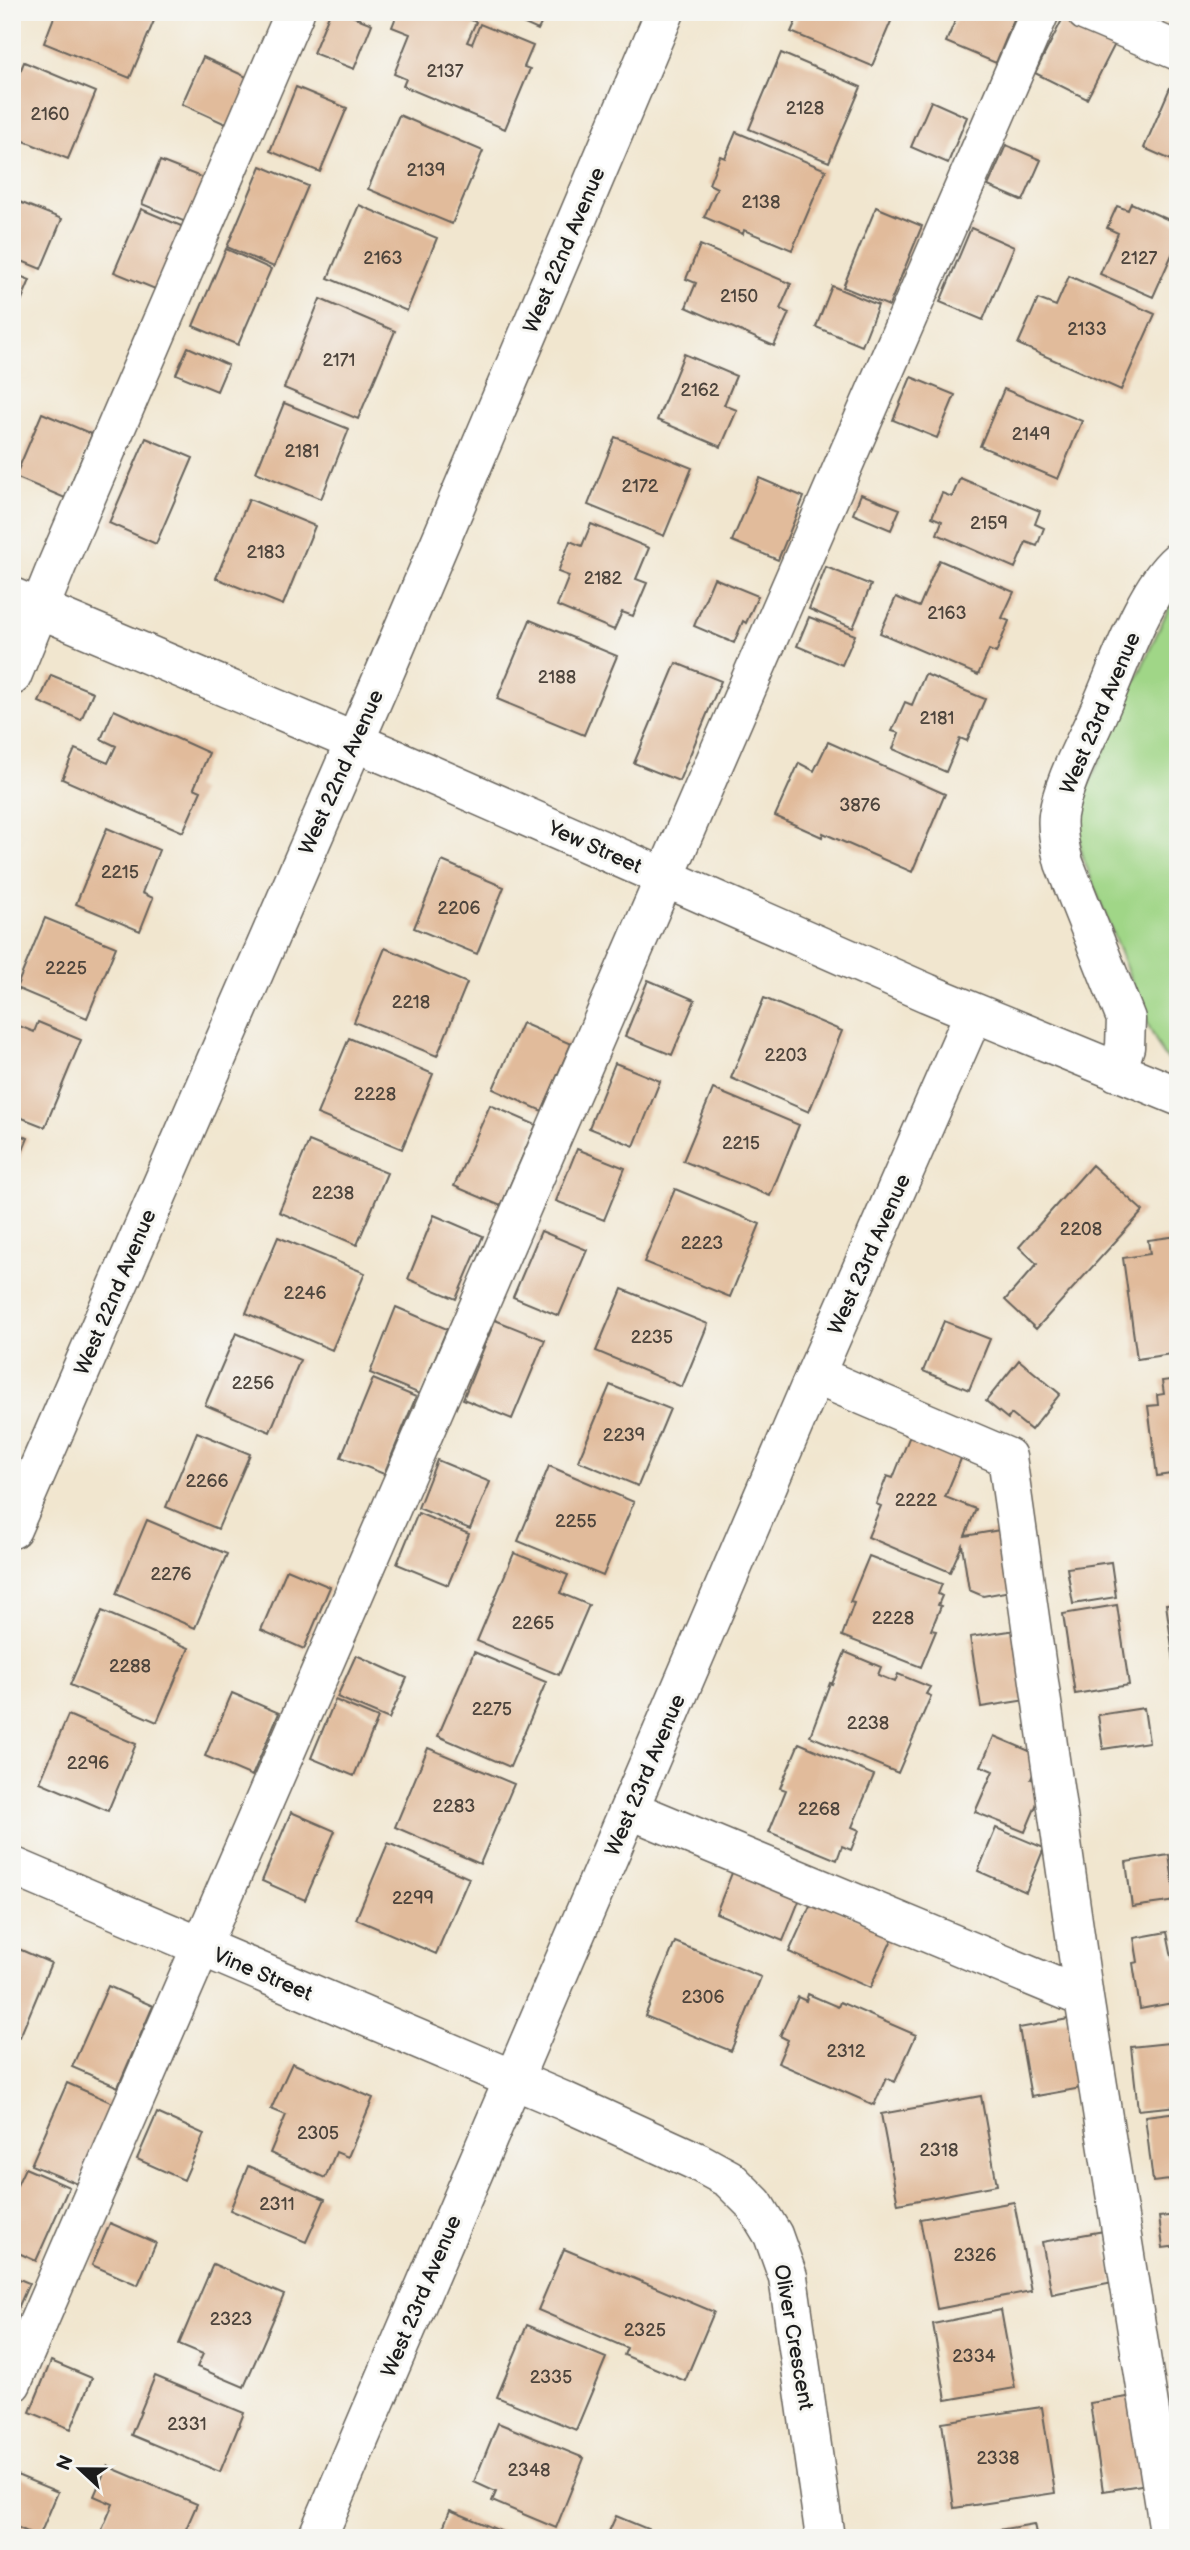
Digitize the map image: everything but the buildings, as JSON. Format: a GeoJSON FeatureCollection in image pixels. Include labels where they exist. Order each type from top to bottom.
{"type":"FeatureCollection","features":[{"type":"Feature","properties":{"kind":"street"},"geometry":{"type":"LineString","coordinates":[[12,676],[26,603],[295,12]]}},
{"type":"Feature","properties":{"kind":"street","name":"West 22nd Avenue"},"geometry":{"type":"LineString","coordinates":[[12,1529],[354,741],[665,12]]}},
{"type":"Feature","properties":{"kind":"street"},"geometry":{"type":"LineString","coordinates":[[12,2384],[1040,12]]}},
{"type":"Feature","properties":{"kind":"street"},"geometry":{"type":"LineString","coordinates":[[1086,12],[1178,51]]}},
{"type":"Feature","properties":{"kind":"street","name":"West 23rd Avenue"},"geometry":{"type":"LineString","coordinates":[[1117,1072],[1125,1047],[1126,1018],[1063,863],[1058,838],[1058,816],[1068,781],[1146,605],[1171,566],[1178,561]]}},
{"type":"Feature","properties":{"kind":"street","name":"Yew Street"},"geometry":{"type":"LineString","coordinates":[[26,603],[354,741],[974,1013],[1178,1096]]}},
{"type":"Feature","properties":{"kind":"street","name":"West 23rd Avenue"},"geometry":{"type":"LineString","coordinates":[[317,2538],[815,1375],[974,1013]]}},
{"type":"Feature","properties":{"kind":"street"},"geometry":{"type":"LineString","coordinates":[[815,1375],[1007,1457],[1084,1998],[1170,2538]]}},
{"type":"Feature","properties":{"kind":"street"},"geometry":{"type":"LineString","coordinates":[[631,1810],[1084,1998]]}},
{"type":"Feature","properties":{"kind":"street","name":"Vine Street"},"geometry":{"type":"LineString","coordinates":[[12,1866],[513,2080]]}},
{"type":"Feature","properties":{"kind":"street","name":"Oliver Crescent"},"geometry":{"type":"LineString","coordinates":[[513,2080],[698,2162],[729,2179],[754,2204],[773,2235],[789,2277],[825,2538]]}},
{"type":"Feature","properties":{"kind":"green space"},"geometry":{"type":"Polygon","coordinates":[[[1178,587],[1178,1068],[1163,1055],[1150,1029],[1081,853],[1077,811],[1178,587]]]}}]}
